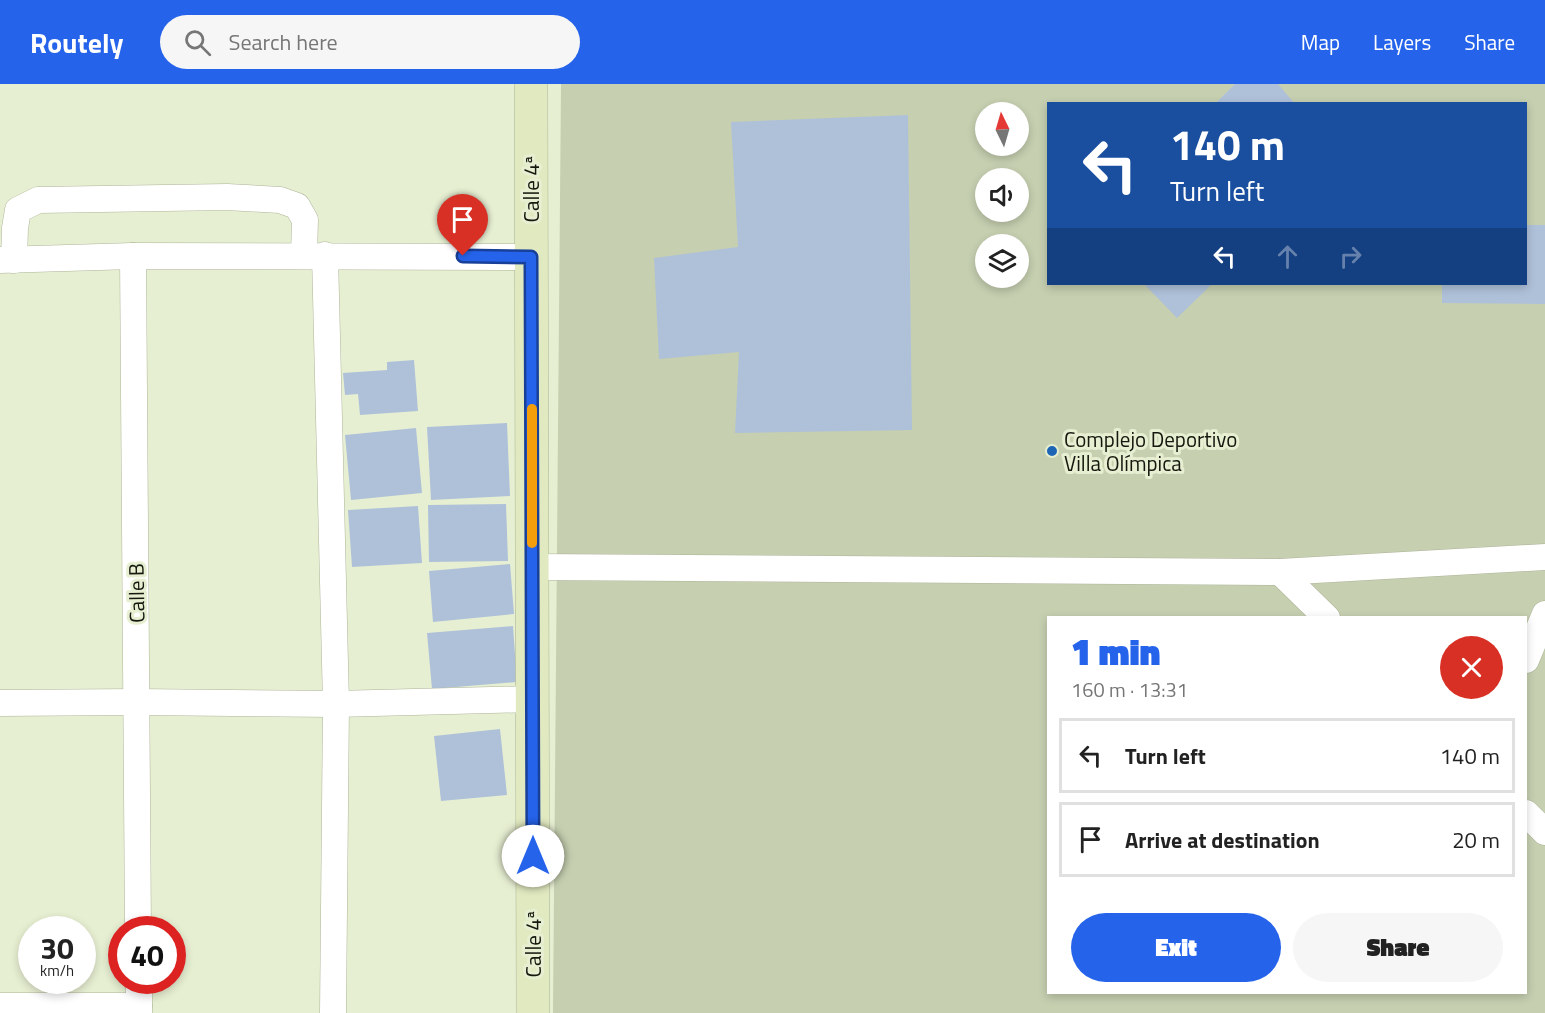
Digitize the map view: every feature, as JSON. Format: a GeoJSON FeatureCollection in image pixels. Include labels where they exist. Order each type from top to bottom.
{"type":"FeatureCollection","features":[{"type":"Feature","properties":{"kind":"street","name":"Calle 4ª"},"geometry":{"type":"LineString","coordinates":[[531,84],[533,1013]]}},
{"type":"Feature","properties":{"kind":"street"},"geometry":{"type":"LineString","coordinates":[[333,1013],[336,704],[315,255],[305,220],[297,206],[280,200],[227,197],[38,200],[18,210],[7,260],[133,256],[315,255],[531,257]]}},
{"type":"Feature","properties":{"kind":"street","name":"Calle B"},"geometry":{"type":"LineString","coordinates":[[133,256],[138,916]]}},
{"type":"Feature","properties":{"kind":"street"},"geometry":{"type":"LineString","coordinates":[[532,567],[1280,572],[1545,557]]}},
{"type":"Feature","properties":{"kind":"street"},"geometry":{"type":"LineString","coordinates":[[1280,572],[1324,616]]}},
{"type":"Feature","properties":{"kind":"street"},"geometry":{"type":"LineString","coordinates":[[1527,658],[1545,614]]}},
{"type":"Feature","properties":{"kind":"street"},"geometry":{"type":"LineString","coordinates":[[0,703],[336,704],[532,699]]}},
{"type":"Feature","properties":{"kind":"street"},"geometry":{"type":"LineString","coordinates":[[1527,814],[1545,832]]}},
{"type":"Feature","properties":{"kind":"street"},"geometry":{"type":"LineString","coordinates":[[0,1006],[139,1000]]}},
{"type":"Feature","properties":{"kind":"green space","name":"Complejo Deportivo Villa Olímpica"},"geometry":{"type":"Polygon","coordinates":[[[561,84],[1545,84],[1545,1013],[553,1013],[561,84]]]}},
{"type":"Feature","properties":{"kind":"building"},"geometry":{"type":"Polygon","coordinates":[[[1235,84],[1278,84],[1293,102],[1217,102],[1235,84]]]}},
{"type":"Feature","properties":{"kind":"building"},"geometry":{"type":"Polygon","coordinates":[[[908,115],[912,430],[735,433],[739,352],[659,359],[654,258],[738,247],[731,122],[908,115]]]}},
{"type":"Feature","properties":{"kind":"building"},"geometry":{"type":"Polygon","coordinates":[[[1527,225],[1545,225],[1545,304],[1442,303],[1442,285],[1527,285],[1527,225]]]}},
{"type":"Feature","properties":{"kind":"building"},"geometry":{"type":"Polygon","coordinates":[[[1145,285],[1211,285],[1177,318],[1145,285]]]}},
{"type":"Feature","properties":{"kind":"building"},"geometry":{"type":"Polygon","coordinates":[[[414,360],[418,411],[360,415],[358,394],[345,395],[343,373],[387,370],[387,362],[414,360]]]}},
{"type":"Feature","properties":{"kind":"building"},"geometry":{"type":"Polygon","coordinates":[[[507,423],[510,496],[431,500],[427,427],[507,423]]]}},
{"type":"Feature","properties":{"kind":"building"},"geometry":{"type":"Polygon","coordinates":[[[416,428],[422,493],[351,500],[345,435],[416,428]]]}},
{"type":"Feature","properties":{"kind":"building"},"geometry":{"type":"Polygon","coordinates":[[[506,504],[508,561],[429,562],[428,505],[506,504]]]}},
{"type":"Feature","properties":{"kind":"building"},"geometry":{"type":"Polygon","coordinates":[[[418,506],[422,563],[352,567],[348,510],[418,506]]]}},
{"type":"Feature","properties":{"kind":"building"},"geometry":{"type":"Polygon","coordinates":[[[510,564],[514,614],[433,622],[429,571],[510,564]]]}},
{"type":"Feature","properties":{"kind":"building"},"geometry":{"type":"Polygon","coordinates":[[[513,626],[517,682],[432,689],[427,633],[513,626]]]}},
{"type":"Feature","properties":{"kind":"building"},"geometry":{"type":"Polygon","coordinates":[[[500,729],[507,795],[441,801],[434,736],[500,729]]]}},
{"type":"Feature","properties":{"kind":"slow traffic"},"geometry":{"type":"LineString","coordinates":[[532,409],[532,543]]}},
{"type":"Feature","properties":{"kind":"place","name":"Complejo Deportivo Villa Olímpica"},"geometry":{"type":"Point","coordinates":[1052,451]}},
{"type":"Feature","properties":{"kind":"route"},"geometry":{"type":"LineString","coordinates":[[463,256],[531,257],[533,856]]}}]}
